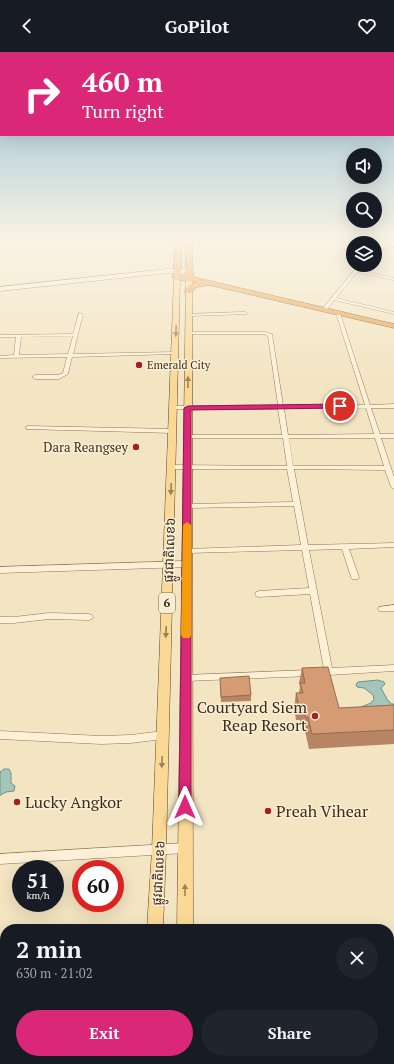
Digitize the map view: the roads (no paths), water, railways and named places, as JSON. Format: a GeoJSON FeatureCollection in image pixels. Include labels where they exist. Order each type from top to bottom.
{"type":"FeatureCollection","features":[{"type":"Feature","properties":{"kind":"highway"},"geometry":{"type":"LineString","coordinates":[[237,289],[394,326]]}},
{"type":"Feature","properties":{"kind":"main road","name":"ផ្លូវជាតិលេខ៦"},"geometry":{"type":"LineString","coordinates":[[154,924],[159,850],[177,289]]}},
{"type":"Feature","properties":{"kind":"main road","name":"ផ្លូវជាតិលេខ៦"},"geometry":{"type":"LineString","coordinates":[[184,924],[188,291]]}},
{"type":"Feature","properties":{"kind":"street"},"geometry":{"type":"LineString","coordinates":[[325,310],[342,289]]}},
{"type":"Feature","properties":{"kind":"street"},"geometry":{"type":"LineString","coordinates":[[334,299],[394,313]]}},
{"type":"Feature","properties":{"kind":"street"},"geometry":{"type":"LineString","coordinates":[[338,312],[394,488]]}},
{"type":"Feature","properties":{"kind":"street"},"geometry":{"type":"LineString","coordinates":[[188,315],[245,313]]}},
{"type":"Feature","properties":{"kind":"street"},"geometry":{"type":"LineString","coordinates":[[35,377],[63,376],[81,314]]}},
{"type":"Feature","properties":{"kind":"street"},"geometry":{"type":"LineString","coordinates":[[188,333],[269,334],[290,467],[329,672]]}},
{"type":"Feature","properties":{"kind":"street"},"geometry":{"type":"LineString","coordinates":[[0,336],[74,335]]}},
{"type":"Feature","properties":{"kind":"street"},"geometry":{"type":"LineString","coordinates":[[16,356],[19,336]]}},
{"type":"Feature","properties":{"kind":"street"},"geometry":{"type":"LineString","coordinates":[[0,357],[175,353]]}},
{"type":"Feature","properties":{"kind":"street"},"geometry":{"type":"LineString","coordinates":[[173,408],[394,406]]}},
{"type":"Feature","properties":{"kind":"street"},"geometry":{"type":"LineString","coordinates":[[28,428],[173,431]]}},
{"type":"Feature","properties":{"kind":"street"},"geometry":{"type":"LineString","coordinates":[[187,436],[394,436]]}},
{"type":"Feature","properties":{"kind":"street"},"geometry":{"type":"LineString","coordinates":[[171,467],[388,468]]}},
{"type":"Feature","properties":{"kind":"street"},"geometry":{"type":"LineString","coordinates":[[187,506],[298,504]]}},
{"type":"Feature","properties":{"kind":"street"},"geometry":{"type":"LineString","coordinates":[[187,550],[394,545]]}},
{"type":"Feature","properties":{"kind":"street"},"geometry":{"type":"LineString","coordinates":[[344,546],[355,577]]}},
{"type":"Feature","properties":{"kind":"street"},"geometry":{"type":"LineString","coordinates":[[0,570],[187,564]]}},
{"type":"Feature","properties":{"kind":"street"},"geometry":{"type":"LineString","coordinates":[[259,594],[313,591]]}},
{"type":"Feature","properties":{"kind":"street"},"geometry":{"type":"LineString","coordinates":[[382,609],[394,608]]}},
{"type":"Feature","properties":{"kind":"street"},"geometry":{"type":"LineString","coordinates":[[0,620],[49,616],[89,617]]}},
{"type":"Feature","properties":{"kind":"street"},"geometry":{"type":"LineString","coordinates":[[186,678],[394,668]]}},
{"type":"Feature","properties":{"kind":"street"},"geometry":{"type":"LineString","coordinates":[[0,735],[101,740],[131,739],[163,735]]}},
{"type":"Feature","properties":{"kind":"street"},"geometry":{"type":"LineString","coordinates":[[0,859],[185,848]]}},
{"type":"Feature","properties":{"kind":"water"},"geometry":{"type":"Polygon","coordinates":[[[378,680],[384,682],[385,684],[381,688],[388,701],[391,704],[394,704],[394,711],[362,713],[361,707],[371,703],[374,699],[373,695],[364,688],[357,687],[356,684],[358,682],[378,680]]]}},
{"type":"Feature","properties":{"kind":"water"},"geometry":{"type":"Polygon","coordinates":[[[4,769],[9,769],[11,773],[11,783],[15,786],[14,791],[6,792],[0,795],[0,772],[4,769]]]}},
{"type":"Feature","properties":{"kind":"place","name":"Emerald City"},"geometry":{"type":"Point","coordinates":[139,365]}},
{"type":"Feature","properties":{"kind":"place","name":"Dara Reangsey"},"geometry":{"type":"Point","coordinates":[136,447]}},
{"type":"Feature","properties":{"kind":"place","name":"Courtyard Siem Reap Resort"},"geometry":{"type":"Point","coordinates":[315,716]}},
{"type":"Feature","properties":{"kind":"place","name":"Lucky Angkor"},"geometry":{"type":"Point","coordinates":[17,802]}},
{"type":"Feature","properties":{"kind":"place","name":"Preah Vihear"},"geometry":{"type":"Point","coordinates":[268,811]}}]}
